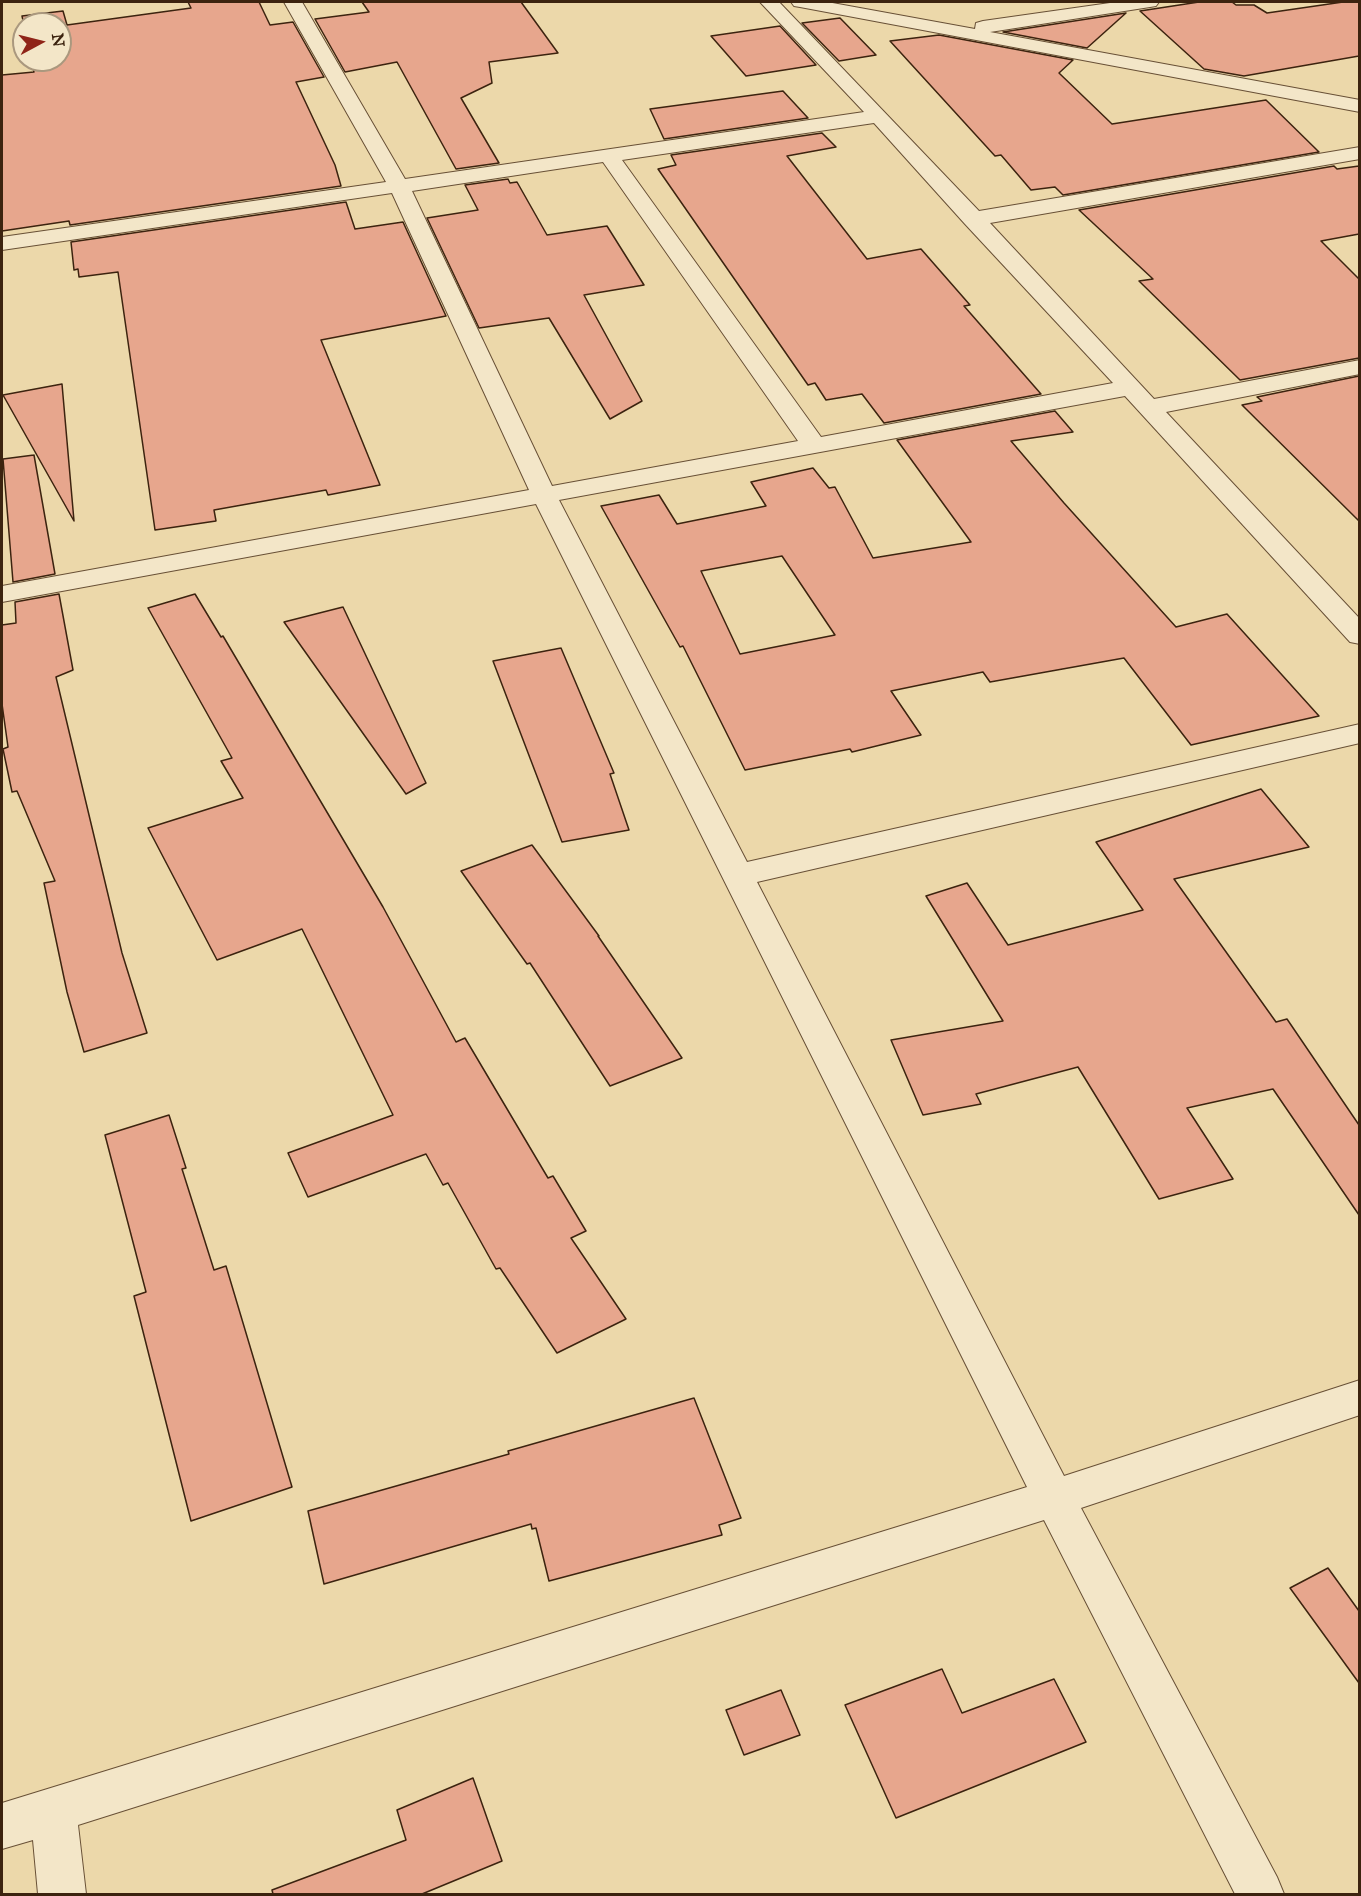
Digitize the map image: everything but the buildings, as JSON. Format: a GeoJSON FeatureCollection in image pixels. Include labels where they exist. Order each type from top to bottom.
{"type":"FeatureCollection","features":[{"type":"Feature","properties":{"kind":"street"},"geometry":{"type":"LineString","coordinates":[[293,2],[399,186],[544,495],[1054,1497],[1260,1894]]}},
{"type":"Feature","properties":{"kind":"street"},"geometry":{"type":"LineString","coordinates":[[769,2],[879,116],[1359,636]]}},
{"type":"Feature","properties":{"kind":"street"},"geometry":{"type":"LineString","coordinates":[[800,2],[1359,106]]}},
{"type":"Feature","properties":{"kind":"street"},"geometry":{"type":"LineString","coordinates":[[958,31],[1150,2]]}},
{"type":"Feature","properties":{"kind":"street"},"geometry":{"type":"LineString","coordinates":[[2,244],[879,116]]}},
{"type":"Feature","properties":{"kind":"street"},"geometry":{"type":"LineString","coordinates":[[973,219],[1359,153]]}},
{"type":"Feature","properties":{"kind":"street"},"geometry":{"type":"LineString","coordinates":[[608,155],[814,445]]}},
{"type":"Feature","properties":{"kind":"street"},"geometry":{"type":"LineString","coordinates":[[1147,408],[1359,367]]}},
{"type":"Feature","properties":{"kind":"street"},"geometry":{"type":"LineString","coordinates":[[2,594],[1128,388]]}},
{"type":"Feature","properties":{"kind":"street"},"geometry":{"type":"LineString","coordinates":[[739,875],[1359,733]]}},
{"type":"Feature","properties":{"kind":"street"},"geometry":{"type":"LineString","coordinates":[[2,1826],[1054,1497],[1359,1397]]}},
{"type":"Feature","properties":{"kind":"street"},"geometry":{"type":"LineString","coordinates":[[53,1809],[62,1894]]}}]}
